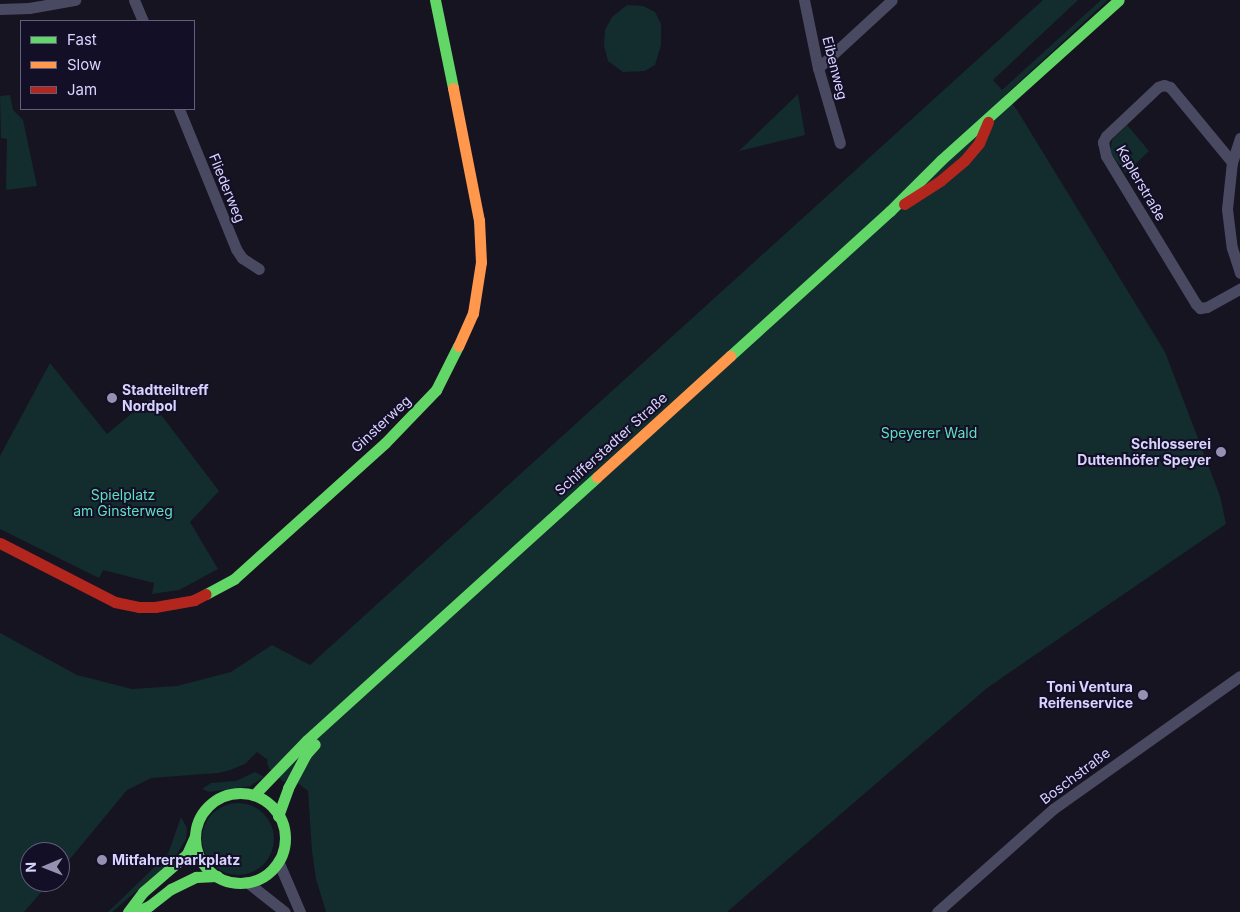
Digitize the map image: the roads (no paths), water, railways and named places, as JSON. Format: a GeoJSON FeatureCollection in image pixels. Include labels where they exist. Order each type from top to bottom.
{"type":"FeatureCollection","features":[{"type":"Feature","properties":{"kind":"main road","name":"Ginsterweg"},"geometry":{"type":"LineString","coordinates":[[0,543],[115,602],[139,607],[155,607],[194,600],[234,579],[385,443],[436,390],[450,365],[473,313],[481,262],[479,220],[435,0]]}},
{"type":"Feature","properties":{"kind":"main road","name":"Schifferstadter Straße"},"geometry":{"type":"LineString","coordinates":[[254,795],[307,740],[890,211],[941,160],[1118,0]]}},
{"type":"Feature","properties":{"kind":"main road","name":"Schifferstadter Straße"},"geometry":{"type":"LineString","coordinates":[[890,211],[934,186],[953,171],[979,143],[988,119]]}},
{"type":"Feature","properties":{"kind":"main road","name":"Schifferstadter Straße"},"geometry":{"type":"LineString","coordinates":[[278,816],[288,788],[306,754],[352,700]]}},
{"type":"Feature","properties":{"kind":"main road"},"geometry":{"type":"LineString","coordinates":[[128,912],[143,892],[187,854],[195,836],[198,820],[212,802],[233,793],[254,795],[266,801],[278,816],[284,836],[283,849],[278,862],[270,871],[259,878],[237,883],[217,876],[196,877],[171,889],[150,906],[134,912]]}},
{"type":"Feature","properties":{"kind":"main road"},"geometry":{"type":"LineString","coordinates":[[195,836],[200,859],[217,876]]}},
{"type":"Feature","properties":{"kind":"street"},"geometry":{"type":"LineString","coordinates":[[0,8],[28,8],[75,0]]}},
{"type":"Feature","properties":{"kind":"street"},"geometry":{"type":"LineString","coordinates":[[134,0],[143,20]]}},
{"type":"Feature","properties":{"kind":"street","name":"Eibenweg"},"geometry":{"type":"LineString","coordinates":[[804,0],[818,68],[840,143]]}},
{"type":"Feature","properties":{"kind":"street"},"geometry":{"type":"LineString","coordinates":[[818,68],[892,0]]}},
{"type":"Feature","properties":{"kind":"street","name":"Keplerstraße"},"geometry":{"type":"LineString","coordinates":[[1232,162],[1170,87],[1164,85],[1158,87],[1106,136],[1103,142],[1106,156],[1196,304],[1200,308],[1207,307],[1240,289]]}},
{"type":"Feature","properties":{"kind":"street","name":"Fliederweg"},"geometry":{"type":"LineString","coordinates":[[179,110],[236,249],[242,258],[259,269]]}},
{"type":"Feature","properties":{"kind":"street"},"geometry":{"type":"LineString","coordinates":[[1240,138],[1232,162],[1228,186],[1228,228],[1240,273]]}},
{"type":"Feature","properties":{"kind":"street","name":"Boschstraße"},"geometry":{"type":"LineString","coordinates":[[937,912],[1054,809],[1240,676]]}},
{"type":"Feature","properties":{"kind":"street"},"geometry":{"type":"LineString","coordinates":[[278,862],[300,912]]}},
{"type":"Feature","properties":{"kind":"street"},"geometry":{"type":"LineString","coordinates":[[247,882],[285,912]]}},
{"type":"Feature","properties":{"kind":"place","name":"Stadtteiltreff Nordpol"},"geometry":{"type":"Point","coordinates":[112,398]}},
{"type":"Feature","properties":{"kind":"place","name":"Schlosserei Duttenhöfer Speyer"},"geometry":{"type":"Point","coordinates":[1221,452]}},
{"type":"Feature","properties":{"kind":"place","name":"Toni Ventura Reifenservice"},"geometry":{"type":"Point","coordinates":[1143,695]}},
{"type":"Feature","properties":{"kind":"place","name":"Mitfahrerparkplatz"},"geometry":{"type":"Point","coordinates":[102,860]}},
{"type":"Feature","properties":{"kind":"park label","name":"Speyerer Wald"},"geometry":{"type":"Point","coordinates":[929,433]}},
{"type":"Feature","properties":{"kind":"park label","name":"Spielplatz am Ginsterweg"},"geometry":{"type":"Point","coordinates":[123,504]}}]}
